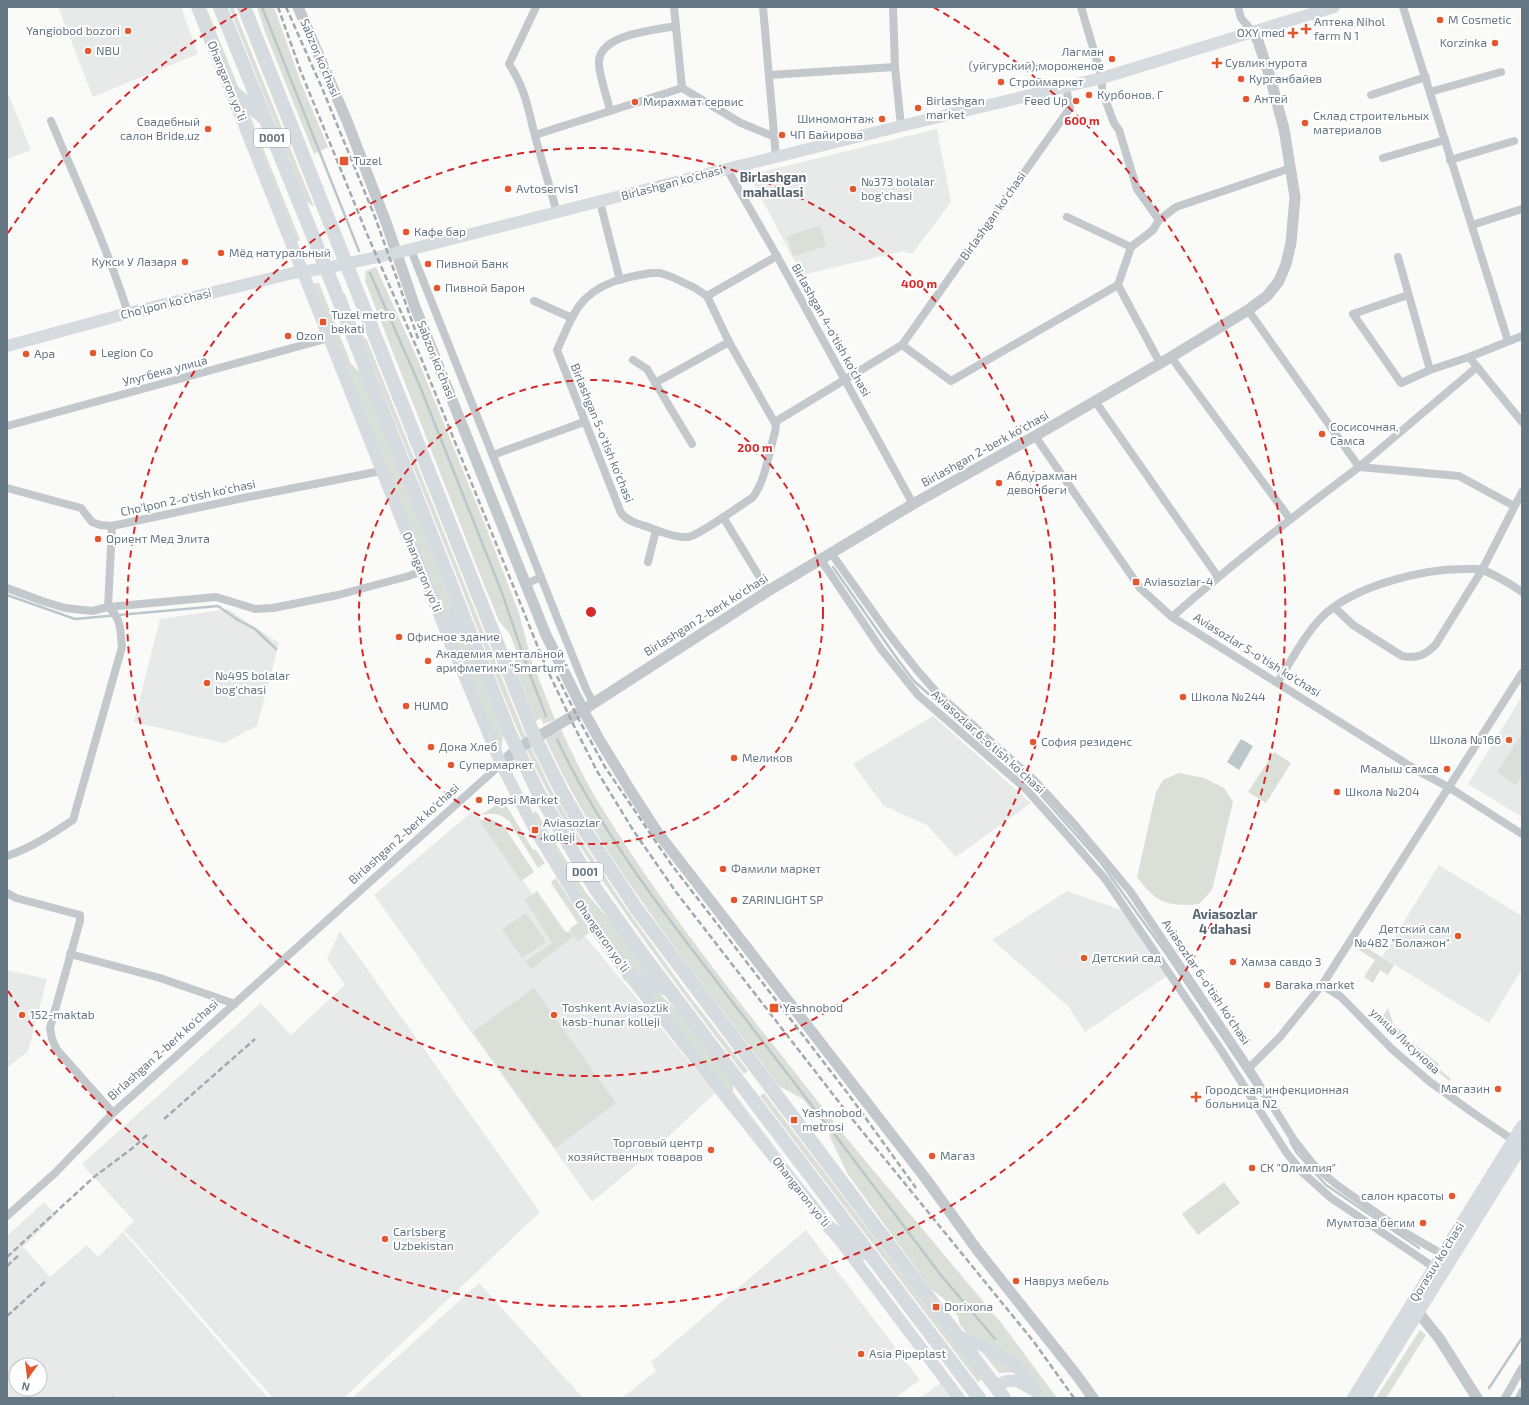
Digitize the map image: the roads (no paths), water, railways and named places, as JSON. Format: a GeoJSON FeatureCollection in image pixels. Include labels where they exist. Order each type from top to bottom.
{"type":"FeatureCollection","features":[{"type":"Feature","properties":{"kind":"highway","name":"Ohangaron yoʻli"},"geometry":{"type":"LineString","coordinates":[[220,7],[326,268],[459,603],[504,721],[538,792],[597,891],[669,990],[979,1398]]}},
{"type":"Feature","properties":{"kind":"highway","name":"D001"},"geometry":{"type":"LineString","coordinates":[[244,7],[535,738],[562,792],[603,859],[670,955],[958,1336],[996,1394]]}},
{"type":"Feature","properties":{"kind":"highway"},"geometry":{"type":"LineString","coordinates":[[232,90],[264,118]]}},
{"type":"Feature","properties":{"kind":"highway"},"geometry":{"type":"LineString","coordinates":[[451,644],[459,603]]}},
{"type":"Feature","properties":{"kind":"highway"},"geometry":{"type":"LineString","coordinates":[[629,975],[669,990]]}},
{"type":"Feature","properties":{"kind":"highway"},"geometry":{"type":"LineString","coordinates":[[743,1087],[751,1086],[755,1081],[756,1075],[753,1065]]}},
{"type":"Feature","properties":{"kind":"highway"},"geometry":{"type":"LineString","coordinates":[[830,1228],[875,1262]]}},
{"type":"Feature","properties":{"kind":"main road","name":"Ohangaron yoʻli"},"geometry":{"type":"LineString","coordinates":[[198,7],[451,644],[501,764],[535,830],[573,894],[629,975],[830,1228],[959,1398]]}},
{"type":"Feature","properties":{"kind":"main road","name":"Birlashgan ko'chasi"},"geometry":{"type":"LineString","coordinates":[[326,268],[411,250],[727,169],[901,126],[1066,88],[1334,7]]}},
{"type":"Feature","properties":{"kind":"main road","name":"Cho'lpon ko'chasi"},"geometry":{"type":"LineString","coordinates":[[7,346],[128,313],[303,271],[326,268]]}},
{"type":"Feature","properties":{"kind":"main road","name":"Qorasuv ko'chasi"},"geometry":{"type":"LineString","coordinates":[[1353,1398],[1447,1257],[1518,1143],[1522,1126]]}},
{"type":"Feature","properties":{"kind":"main road","name":"Qorasuv ko'chasi"},"geometry":{"type":"LineString","coordinates":[[1364,1398],[1418,1312],[1438,1270]]}},
{"type":"Feature","properties":{"kind":"main road"},"geometry":{"type":"LineString","coordinates":[[958,1336],[984,1347],[1006,1359],[1018,1369],[1038,1395]]}},
{"type":"Feature","properties":{"kind":"main road"},"geometry":{"type":"LineString","coordinates":[[996,1394],[1005,1382],[1015,1381],[1038,1395]]}},
{"type":"Feature","properties":{"kind":"street","name":"Sabzor ko'chasi"},"geometry":{"type":"LineString","coordinates":[[298,7],[347,121],[387,225],[431,348],[546,635],[583,710],[632,793],[658,833],[926,1180],[978,1251],[1075,1373],[1093,1398]]}},
{"type":"Feature","properties":{"kind":"street"},"geometry":{"type":"LineString","coordinates":[[536,7],[508,64],[518,78],[527,101],[557,213]]}},
{"type":"Feature","properties":{"kind":"street"},"geometry":{"type":"LineString","coordinates":[[674,7],[682,88]]}},
{"type":"Feature","properties":{"kind":"street"},"geometry":{"type":"LineString","coordinates":[[763,7],[776,157]]}},
{"type":"Feature","properties":{"kind":"street"},"geometry":{"type":"LineString","coordinates":[[893,7],[895,67],[901,126]]}},
{"type":"Feature","properties":{"kind":"street"},"geometry":{"type":"LineString","coordinates":[[1081,7],[1102,78],[1102,91],[1114,123],[1119,130],[1137,189],[1159,220]]}},
{"type":"Feature","properties":{"kind":"street"},"geometry":{"type":"LineString","coordinates":[[1238,7],[1241,18],[1252,31]]}},
{"type":"Feature","properties":{"kind":"street"},"geometry":{"type":"LineString","coordinates":[[1403,7],[1508,341]]}},
{"type":"Feature","properties":{"kind":"street"},"geometry":{"type":"LineString","coordinates":[[610,110],[599,65],[601,56],[605,49],[610,43],[624,36],[676,26]]}},
{"type":"Feature","properties":{"kind":"street","name":"Birlashgan 2-berk ko'chasi"},"geometry":{"type":"LineString","coordinates":[[7,1216],[55,1173],[113,1113],[517,749],[583,710],[768,591],[913,504],[1095,401],[1248,310],[1267,296],[1279,281],[1286,264],[1291,243],[1294,204],[1291,168],[1284,129],[1270,77],[1258,41],[1252,31]]}},
{"type":"Feature","properties":{"kind":"street"},"geometry":{"type":"LineString","coordinates":[[769,75],[895,67]]}},
{"type":"Feature","properties":{"kind":"street"},"geometry":{"type":"LineString","coordinates":[[1430,92],[1501,72]]}},
{"type":"Feature","properties":{"kind":"street"},"geometry":{"type":"LineString","coordinates":[[1371,95],[1426,77]]}},
{"type":"Feature","properties":{"kind":"street"},"geometry":{"type":"LineString","coordinates":[[535,135],[682,88],[741,122],[775,137]]}},
{"type":"Feature","properties":{"kind":"street","name":"Birlashgan ko'chasi"},"geometry":{"type":"LineString","coordinates":[[845,380],[902,345],[1070,108],[1066,88]]}},
{"type":"Feature","properties":{"kind":"street"},"geometry":{"type":"LineString","coordinates":[[51,121],[67,161],[81,187],[104,243],[128,313]]}},
{"type":"Feature","properties":{"kind":"street"},"geometry":{"type":"LineString","coordinates":[[1383,158],[1444,140]]}},
{"type":"Feature","properties":{"kind":"street"},"geometry":{"type":"LineString","coordinates":[[1450,160],[1514,141]]}},
{"type":"Feature","properties":{"kind":"street"},"geometry":{"type":"LineString","coordinates":[[902,345],[951,381],[1118,285],[1131,247],[1153,230],[1159,220],[1176,207],[1291,168]]}},
{"type":"Feature","properties":{"kind":"street","name":"Birlashgan 4-o'tish ko'chasi"},"geometry":{"type":"LineString","coordinates":[[727,169],[777,256],[913,504]]}},
{"type":"Feature","properties":{"kind":"street"},"geometry":{"type":"LineString","coordinates":[[600,202],[620,280]]}},
{"type":"Feature","properties":{"kind":"street"},"geometry":{"type":"LineString","coordinates":[[1472,225],[1522,209]]}},
{"type":"Feature","properties":{"kind":"street"},"geometry":{"type":"LineString","coordinates":[[1067,217],[1131,247]]}},
{"type":"Feature","properties":{"kind":"street"},"geometry":{"type":"LineString","coordinates":[[411,250],[580,675],[593,703]]}},
{"type":"Feature","properties":{"kind":"street"},"geometry":{"type":"LineString","coordinates":[[777,256],[707,296],[729,342],[775,422],[845,380]]}},
{"type":"Feature","properties":{"kind":"street"},"geometry":{"type":"LineString","coordinates":[[1398,257],[1430,370]]}},
{"type":"Feature","properties":{"kind":"street","name":"Birlashgan 5-o'tish ko'chasi"},"geometry":{"type":"LineString","coordinates":[[707,296],[682,282],[660,273],[640,275],[603,286],[588,295],[579,306],[557,350],[584,422],[624,518],[656,530],[681,537],[688,537],[723,517],[752,498],[757,491],[775,432],[775,422]]}},
{"type":"Feature","properties":{"kind":"street"},"geometry":{"type":"LineString","coordinates":[[1118,285],[1160,362]]}},
{"type":"Feature","properties":{"kind":"street"},"geometry":{"type":"LineString","coordinates":[[1408,295],[1353,314],[1401,383],[1430,370],[1469,357],[1522,336]]}},
{"type":"Feature","properties":{"kind":"street"},"geometry":{"type":"LineString","coordinates":[[534,301],[572,318]]}},
{"type":"Feature","properties":{"kind":"street"},"geometry":{"type":"LineString","coordinates":[[1248,310],[1359,467],[1459,476],[1514,506]]}},
{"type":"Feature","properties":{"kind":"street","name":"Улугбека улица"},"geometry":{"type":"LineString","coordinates":[[7,426],[329,338]]}},
{"type":"Feature","properties":{"kind":"street"},"geometry":{"type":"LineString","coordinates":[[656,383],[729,342]]}},
{"type":"Feature","properties":{"kind":"street"},"geometry":{"type":"LineString","coordinates":[[1171,356],[1290,519]]}},
{"type":"Feature","properties":{"kind":"street"},"geometry":{"type":"LineString","coordinates":[[1469,357],[1522,422]]}},
{"type":"Feature","properties":{"kind":"street"},"geometry":{"type":"LineString","coordinates":[[633,360],[647,369],[692,444]]}},
{"type":"Feature","properties":{"kind":"street"},"geometry":{"type":"LineString","coordinates":[[1172,617],[1218,577],[1290,519],[1359,467],[1477,367]]}},
{"type":"Feature","properties":{"kind":"street"},"geometry":{"type":"LineString","coordinates":[[1095,401],[1218,577]]}},
{"type":"Feature","properties":{"kind":"street"},"geometry":{"type":"LineString","coordinates":[[493,455],[584,422]]}},
{"type":"Feature","properties":{"kind":"street","name":"Aviasozlar 5-o'tish ko'chasi"},"geometry":{"type":"LineString","coordinates":[[1035,436],[1140,588],[1172,617],[1418,771],[1450,788],[1522,834]]}},
{"type":"Feature","properties":{"kind":"street","name":"Cho'lpon 2-o'tish ko'chasi"},"geometry":{"type":"LineString","coordinates":[[7,488],[81,508],[92,522],[100,525],[112,526],[381,471]]}},
{"type":"Feature","properties":{"kind":"street"},"geometry":{"type":"LineString","coordinates":[[1334,607],[1353,625],[1402,656],[1411,658],[1429,652],[1436,644],[1482,570],[1522,492]]}},
{"type":"Feature","properties":{"kind":"street"},"geometry":{"type":"LineString","coordinates":[[723,517],[768,591]]}},
{"type":"Feature","properties":{"kind":"street"},"geometry":{"type":"LineString","coordinates":[[7,856],[21,851],[46,838],[73,820],[122,647],[120,621],[112,610],[112,526]]}},
{"type":"Feature","properties":{"kind":"street"},"geometry":{"type":"LineString","coordinates":[[648,562],[656,530]]}},
{"type":"Feature","properties":{"kind":"street","name":"Aviasozlar 6-o'tish ko'chasi"},"geometry":{"type":"LineString","coordinates":[[831,553],[888,633],[911,676],[918,695],[1026,789],[1130,891],[1209,1019],[1251,1083],[1294,1140],[1319,1170],[1337,1185],[1402,1231],[1447,1257]]}},
{"type":"Feature","properties":{"kind":"street","name":"Aviasozlar 6-o'tish ko'chasi"},"geometry":{"type":"LineString","coordinates":[[820,560],[881,649],[911,676],[938,694],[1034,780],[1097,859],[1118,896],[1209,1019],[1250,1068],[1251,1083],[1286,1152],[1308,1178],[1332,1198],[1438,1270]]}},
{"type":"Feature","properties":{"kind":"street"},"geometry":{"type":"LineString","coordinates":[[1278,682],[1314,626],[1323,616],[1334,607],[1373,586],[1404,576],[1449,569],[1482,570],[1522,592]]}},
{"type":"Feature","properties":{"kind":"street"},"geometry":{"type":"LineString","coordinates":[[7,588],[65,608],[92,611],[112,610],[216,597],[255,608],[273,608],[338,595],[409,576],[422,571]]}},
{"type":"Feature","properties":{"kind":"street"},"geometry":{"type":"LineString","coordinates":[[526,584],[541,577]]}},
{"type":"Feature","properties":{"kind":"street"},"geometry":{"type":"LineString","coordinates":[[1250,1068],[1280,1037],[1322,985],[1450,788],[1522,673]]}},
{"type":"Feature","properties":{"kind":"street"},"geometry":{"type":"LineString","coordinates":[[7,893],[16,898],[80,915],[80,921],[50,1028],[52,1039],[58,1050],[113,1113]]}},
{"type":"Feature","properties":{"kind":"street"},"geometry":{"type":"LineString","coordinates":[[70,954],[160,978],[235,1004]]}},
{"type":"Feature","properties":{"kind":"street","name":"улица Лисунова"},"geometry":{"type":"LineString","coordinates":[[1322,985],[1341,997],[1392,1048],[1430,1082],[1518,1143]]}},
{"type":"Feature","properties":{"kind":"street"},"geometry":{"type":"LineString","coordinates":[[1418,1312],[1439,1338],[1478,1398]]}},
{"type":"Feature","properties":{"kind":"street"},"geometry":{"type":"LineString","coordinates":[[1505,1398],[1522,1368]]}},
{"type":"Feature","properties":{"kind":"waterway"},"geometry":{"type":"LineString","coordinates":[[262,7],[359,251]]}},
{"type":"Feature","properties":{"kind":"waterway"},"geometry":{"type":"LineString","coordinates":[[370,273],[419,384],[502,593],[546,716]]}},
{"type":"Feature","properties":{"kind":"waterway"},"geometry":{"type":"LineString","coordinates":[[833,567],[914,681],[1039,793],[1101,863],[1165,952],[1262,1096]]}},
{"type":"Feature","properties":{"kind":"waterway"},"geometry":{"type":"LineString","coordinates":[[7,595],[75,619],[218,606],[238,620],[255,629],[276,649]]}},
{"type":"Feature","properties":{"kind":"waterway"},"geometry":{"type":"LineString","coordinates":[[557,739],[588,798],[624,856],[684,938],[826,1124]]}},
{"type":"Feature","properties":{"kind":"waterway"},"geometry":{"type":"LineString","coordinates":[[835,1135],[940,1274],[995,1339]]}},
{"type":"Feature","properties":{"kind":"waterway"},"geometry":{"type":"LineString","coordinates":[[1290,1141],[1297,1153],[1326,1185],[1419,1248]]}},
{"type":"Feature","properties":{"kind":"waterway"},"geometry":{"type":"LineString","coordinates":[[1489,1388],[1522,1338]]}},
{"type":"Feature","properties":{"kind":"waterway"},"geometry":{"type":"LineString","coordinates":[[1519,1398],[1522,1392]]}},
{"type":"Feature","properties":{"kind":"railway"},"geometry":{"type":"LineString","coordinates":[[278,7],[301,72],[367,234],[419,353],[546,667],[597,771],[633,830],[676,892],[849,1115],[1034,1342],[1074,1398]]}},
{"type":"Feature","properties":{"kind":"railway"},"geometry":{"type":"LineString","coordinates":[[286,7],[322,88],[375,217],[419,341]]}},
{"type":"Feature","properties":{"kind":"railway"},"geometry":{"type":"LineString","coordinates":[[557,676],[605,767],[671,864],[849,1095],[916,1188]]}},
{"type":"Feature","properties":{"kind":"railway"},"geometry":{"type":"LineString","coordinates":[[164,1119],[255,1039]]}},
{"type":"Feature","properties":{"kind":"railway"},"geometry":{"type":"LineString","coordinates":[[7,1257],[94,1177],[134,1147],[148,1134]]}},
{"type":"Feature","properties":{"kind":"railway"},"geometry":{"type":"LineString","coordinates":[[7,1266],[19,1255]]}},
{"type":"Feature","properties":{"kind":"railway"},"geometry":{"type":"LineString","coordinates":[[7,1316],[47,1280]]}},
{"type":"Feature","properties":{"kind":"place","name":"M Cosmetic"},"geometry":{"type":"Point","coordinates":[1440,20]}},
{"type":"Feature","properties":{"kind":"place","name":"Аптека Nihol farm N 1"},"geometry":{"type":"Point","coordinates":[1306,29]}},
{"type":"Feature","properties":{"kind":"place","name":"Yangiobod bozori"},"geometry":{"type":"Point","coordinates":[128,31]}},
{"type":"Feature","properties":{"kind":"place","name":"OXY med"},"geometry":{"type":"Point","coordinates":[1293,33]}},
{"type":"Feature","properties":{"kind":"place","name":"Korzinka"},"geometry":{"type":"Point","coordinates":[1495,43]}},
{"type":"Feature","properties":{"kind":"place","name":"NBU"},"geometry":{"type":"Point","coordinates":[88,51]}},
{"type":"Feature","properties":{"kind":"place","name":"Лагман (уйгурский);мороженое"},"geometry":{"type":"Point","coordinates":[1112,59]}},
{"type":"Feature","properties":{"kind":"place","name":"Сувлик нурота"},"geometry":{"type":"Point","coordinates":[1217,63]}},
{"type":"Feature","properties":{"kind":"place","name":"Курганбайев"},"geometry":{"type":"Point","coordinates":[1241,79]}},
{"type":"Feature","properties":{"kind":"place","name":"Строймаркет"},"geometry":{"type":"Point","coordinates":[1001,82]}},
{"type":"Feature","properties":{"kind":"place","name":"Курбонов. Г"},"geometry":{"type":"Point","coordinates":[1089,95]}},
{"type":"Feature","properties":{"kind":"place","name":"Антей"},"geometry":{"type":"Point","coordinates":[1246,99]}},
{"type":"Feature","properties":{"kind":"place","name":"Feed Up"},"geometry":{"type":"Point","coordinates":[1076,101]}},
{"type":"Feature","properties":{"kind":"place","name":"Мирахмат сервис"},"geometry":{"type":"Point","coordinates":[635,102]}},
{"type":"Feature","properties":{"kind":"place","name":"Birlashgan market"},"geometry":{"type":"Point","coordinates":[918,108]}},
{"type":"Feature","properties":{"kind":"place","name":"Шиномонтаж"},"geometry":{"type":"Point","coordinates":[882,119]}},
{"type":"Feature","properties":{"kind":"place","name":"Склад строительных материалов"},"geometry":{"type":"Point","coordinates":[1305,123]}},
{"type":"Feature","properties":{"kind":"place","name":"Свадебный салон Bride.uz"},"geometry":{"type":"Point","coordinates":[208,129]}},
{"type":"Feature","properties":{"kind":"place","name":"ЧП Байирова"},"geometry":{"type":"Point","coordinates":[782,135]}},
{"type":"Feature","properties":{"kind":"place","name":"Tuzel"},"geometry":{"type":"Point","coordinates":[344,161]}},
{"type":"Feature","properties":{"kind":"place","name":"Avtoservis1"},"geometry":{"type":"Point","coordinates":[508,189]}},
{"type":"Feature","properties":{"kind":"place","name":"№373 bolalar bog'chasi"},"geometry":{"type":"Point","coordinates":[853,189]}},
{"type":"Feature","properties":{"kind":"place","name":"Кафе бар"},"geometry":{"type":"Point","coordinates":[406,232]}},
{"type":"Feature","properties":{"kind":"place","name":"Мёд натуральный"},"geometry":{"type":"Point","coordinates":[221,253]}},
{"type":"Feature","properties":{"kind":"place","name":"Кукси У Лазаря"},"geometry":{"type":"Point","coordinates":[185,262]}},
{"type":"Feature","properties":{"kind":"place","name":"Пивной Банк"},"geometry":{"type":"Point","coordinates":[428,264]}},
{"type":"Feature","properties":{"kind":"place","name":"Пивной Барон"},"geometry":{"type":"Point","coordinates":[437,288]}},
{"type":"Feature","properties":{"kind":"place","name":"Tuzel metro bekati"},"geometry":{"type":"Point","coordinates":[323,322]}},
{"type":"Feature","properties":{"kind":"place","name":"Ozon"},"geometry":{"type":"Point","coordinates":[288,336]}},
{"type":"Feature","properties":{"kind":"place","name":"Legion Co"},"geometry":{"type":"Point","coordinates":[93,353]}},
{"type":"Feature","properties":{"kind":"place","name":"Ара"},"geometry":{"type":"Point","coordinates":[26,354]}},
{"type":"Feature","properties":{"kind":"place","name":"Сосисочная, Самса"},"geometry":{"type":"Point","coordinates":[1322,434]}},
{"type":"Feature","properties":{"kind":"place","name":"Абдурахман девонбеги"},"geometry":{"type":"Point","coordinates":[999,483]}},
{"type":"Feature","properties":{"kind":"place","name":"Ориент Мед Элита"},"geometry":{"type":"Point","coordinates":[98,539]}},
{"type":"Feature","properties":{"kind":"place","name":"Aviasozlar-4"},"geometry":{"type":"Point","coordinates":[1136,582]}},
{"type":"Feature","properties":{"kind":"place","name":"Офисное здание"},"geometry":{"type":"Point","coordinates":[399,637]}},
{"type":"Feature","properties":{"kind":"place","name":"Академия ментальной арифметики \"Smartum\""},"geometry":{"type":"Point","coordinates":[428,661]}},
{"type":"Feature","properties":{"kind":"place","name":"№495 bolalar bog'chasi"},"geometry":{"type":"Point","coordinates":[207,683]}},
{"type":"Feature","properties":{"kind":"place","name":"Школа №244"},"geometry":{"type":"Point","coordinates":[1183,697]}},
{"type":"Feature","properties":{"kind":"place","name":"HUMO"},"geometry":{"type":"Point","coordinates":[406,706]}},
{"type":"Feature","properties":{"kind":"place","name":"Школа №166"},"geometry":{"type":"Point","coordinates":[1509,740]}},
{"type":"Feature","properties":{"kind":"place","name":"София резиденс"},"geometry":{"type":"Point","coordinates":[1033,742]}},
{"type":"Feature","properties":{"kind":"place","name":"Дока Хлеб"},"geometry":{"type":"Point","coordinates":[431,747]}},
{"type":"Feature","properties":{"kind":"place","name":"Меликов"},"geometry":{"type":"Point","coordinates":[734,758]}},
{"type":"Feature","properties":{"kind":"place","name":"Супермаркет"},"geometry":{"type":"Point","coordinates":[451,765]}},
{"type":"Feature","properties":{"kind":"place","name":"Малыш самса"},"geometry":{"type":"Point","coordinates":[1447,769]}},
{"type":"Feature","properties":{"kind":"place","name":"Школа №204"},"geometry":{"type":"Point","coordinates":[1337,792]}},
{"type":"Feature","properties":{"kind":"place","name":"Pepsi Market"},"geometry":{"type":"Point","coordinates":[479,800]}},
{"type":"Feature","properties":{"kind":"place","name":"Aviasozlar kolleji"},"geometry":{"type":"Point","coordinates":[535,830]}},
{"type":"Feature","properties":{"kind":"place","name":"Фамили маркет"},"geometry":{"type":"Point","coordinates":[723,869]}},
{"type":"Feature","properties":{"kind":"place","name":"ZARINLIGHT SP"},"geometry":{"type":"Point","coordinates":[734,900]}},
{"type":"Feature","properties":{"kind":"place","name":"Детский сам №482 \"Болажон\""},"geometry":{"type":"Point","coordinates":[1458,936]}},
{"type":"Feature","properties":{"kind":"place","name":"Детский сад"},"geometry":{"type":"Point","coordinates":[1084,958]}},
{"type":"Feature","properties":{"kind":"place","name":"Хамза савдо 3"},"geometry":{"type":"Point","coordinates":[1233,962]}},
{"type":"Feature","properties":{"kind":"place","name":"Baraka market"},"geometry":{"type":"Point","coordinates":[1267,985]}},
{"type":"Feature","properties":{"kind":"place","name":"Yashnobod"},"geometry":{"type":"Point","coordinates":[774,1008]}},
{"type":"Feature","properties":{"kind":"place","name":"152-maktab"},"geometry":{"type":"Point","coordinates":[22,1015]}},
{"type":"Feature","properties":{"kind":"place","name":"Toshkent Aviasozlik kasb-hunar kolleji"},"geometry":{"type":"Point","coordinates":[554,1015]}},
{"type":"Feature","properties":{"kind":"place","name":"Магазин"},"geometry":{"type":"Point","coordinates":[1498,1089]}},
{"type":"Feature","properties":{"kind":"place","name":"Городская инфекционная больница N2"},"geometry":{"type":"Point","coordinates":[1196,1097]}},
{"type":"Feature","properties":{"kind":"place","name":"Yashnobod metrosi"},"geometry":{"type":"Point","coordinates":[794,1120]}},
{"type":"Feature","properties":{"kind":"place","name":"Торговый центр хозяйственных товаров"},"geometry":{"type":"Point","coordinates":[711,1150]}},
{"type":"Feature","properties":{"kind":"place","name":"Магаз"},"geometry":{"type":"Point","coordinates":[932,1156]}},
{"type":"Feature","properties":{"kind":"place","name":"СК \"Олимпия\""},"geometry":{"type":"Point","coordinates":[1252,1168]}},
{"type":"Feature","properties":{"kind":"place","name":"салон красоты"},"geometry":{"type":"Point","coordinates":[1452,1196]}},
{"type":"Feature","properties":{"kind":"place","name":"Мумтоза бегим"},"geometry":{"type":"Point","coordinates":[1423,1223]}},
{"type":"Feature","properties":{"kind":"place","name":"Carlsberg Uzbekistan"},"geometry":{"type":"Point","coordinates":[385,1239]}},
{"type":"Feature","properties":{"kind":"place","name":"Навруз мебель"},"geometry":{"type":"Point","coordinates":[1016,1281]}},
{"type":"Feature","properties":{"kind":"place","name":"Dorixona"},"geometry":{"type":"Point","coordinates":[936,1307]}},
{"type":"Feature","properties":{"kind":"place","name":"Asia Pipeplast"},"geometry":{"type":"Point","coordinates":[861,1354]}},
{"type":"Feature","properties":{"kind":"district","name":"Birlashgan mahallasi"},"geometry":{"type":"Point","coordinates":[773,184]}},
{"type":"Feature","properties":{"kind":"district","name":"Aviasozlar 4 dahasi"},"geometry":{"type":"Point","coordinates":[1225,922]}}]}
